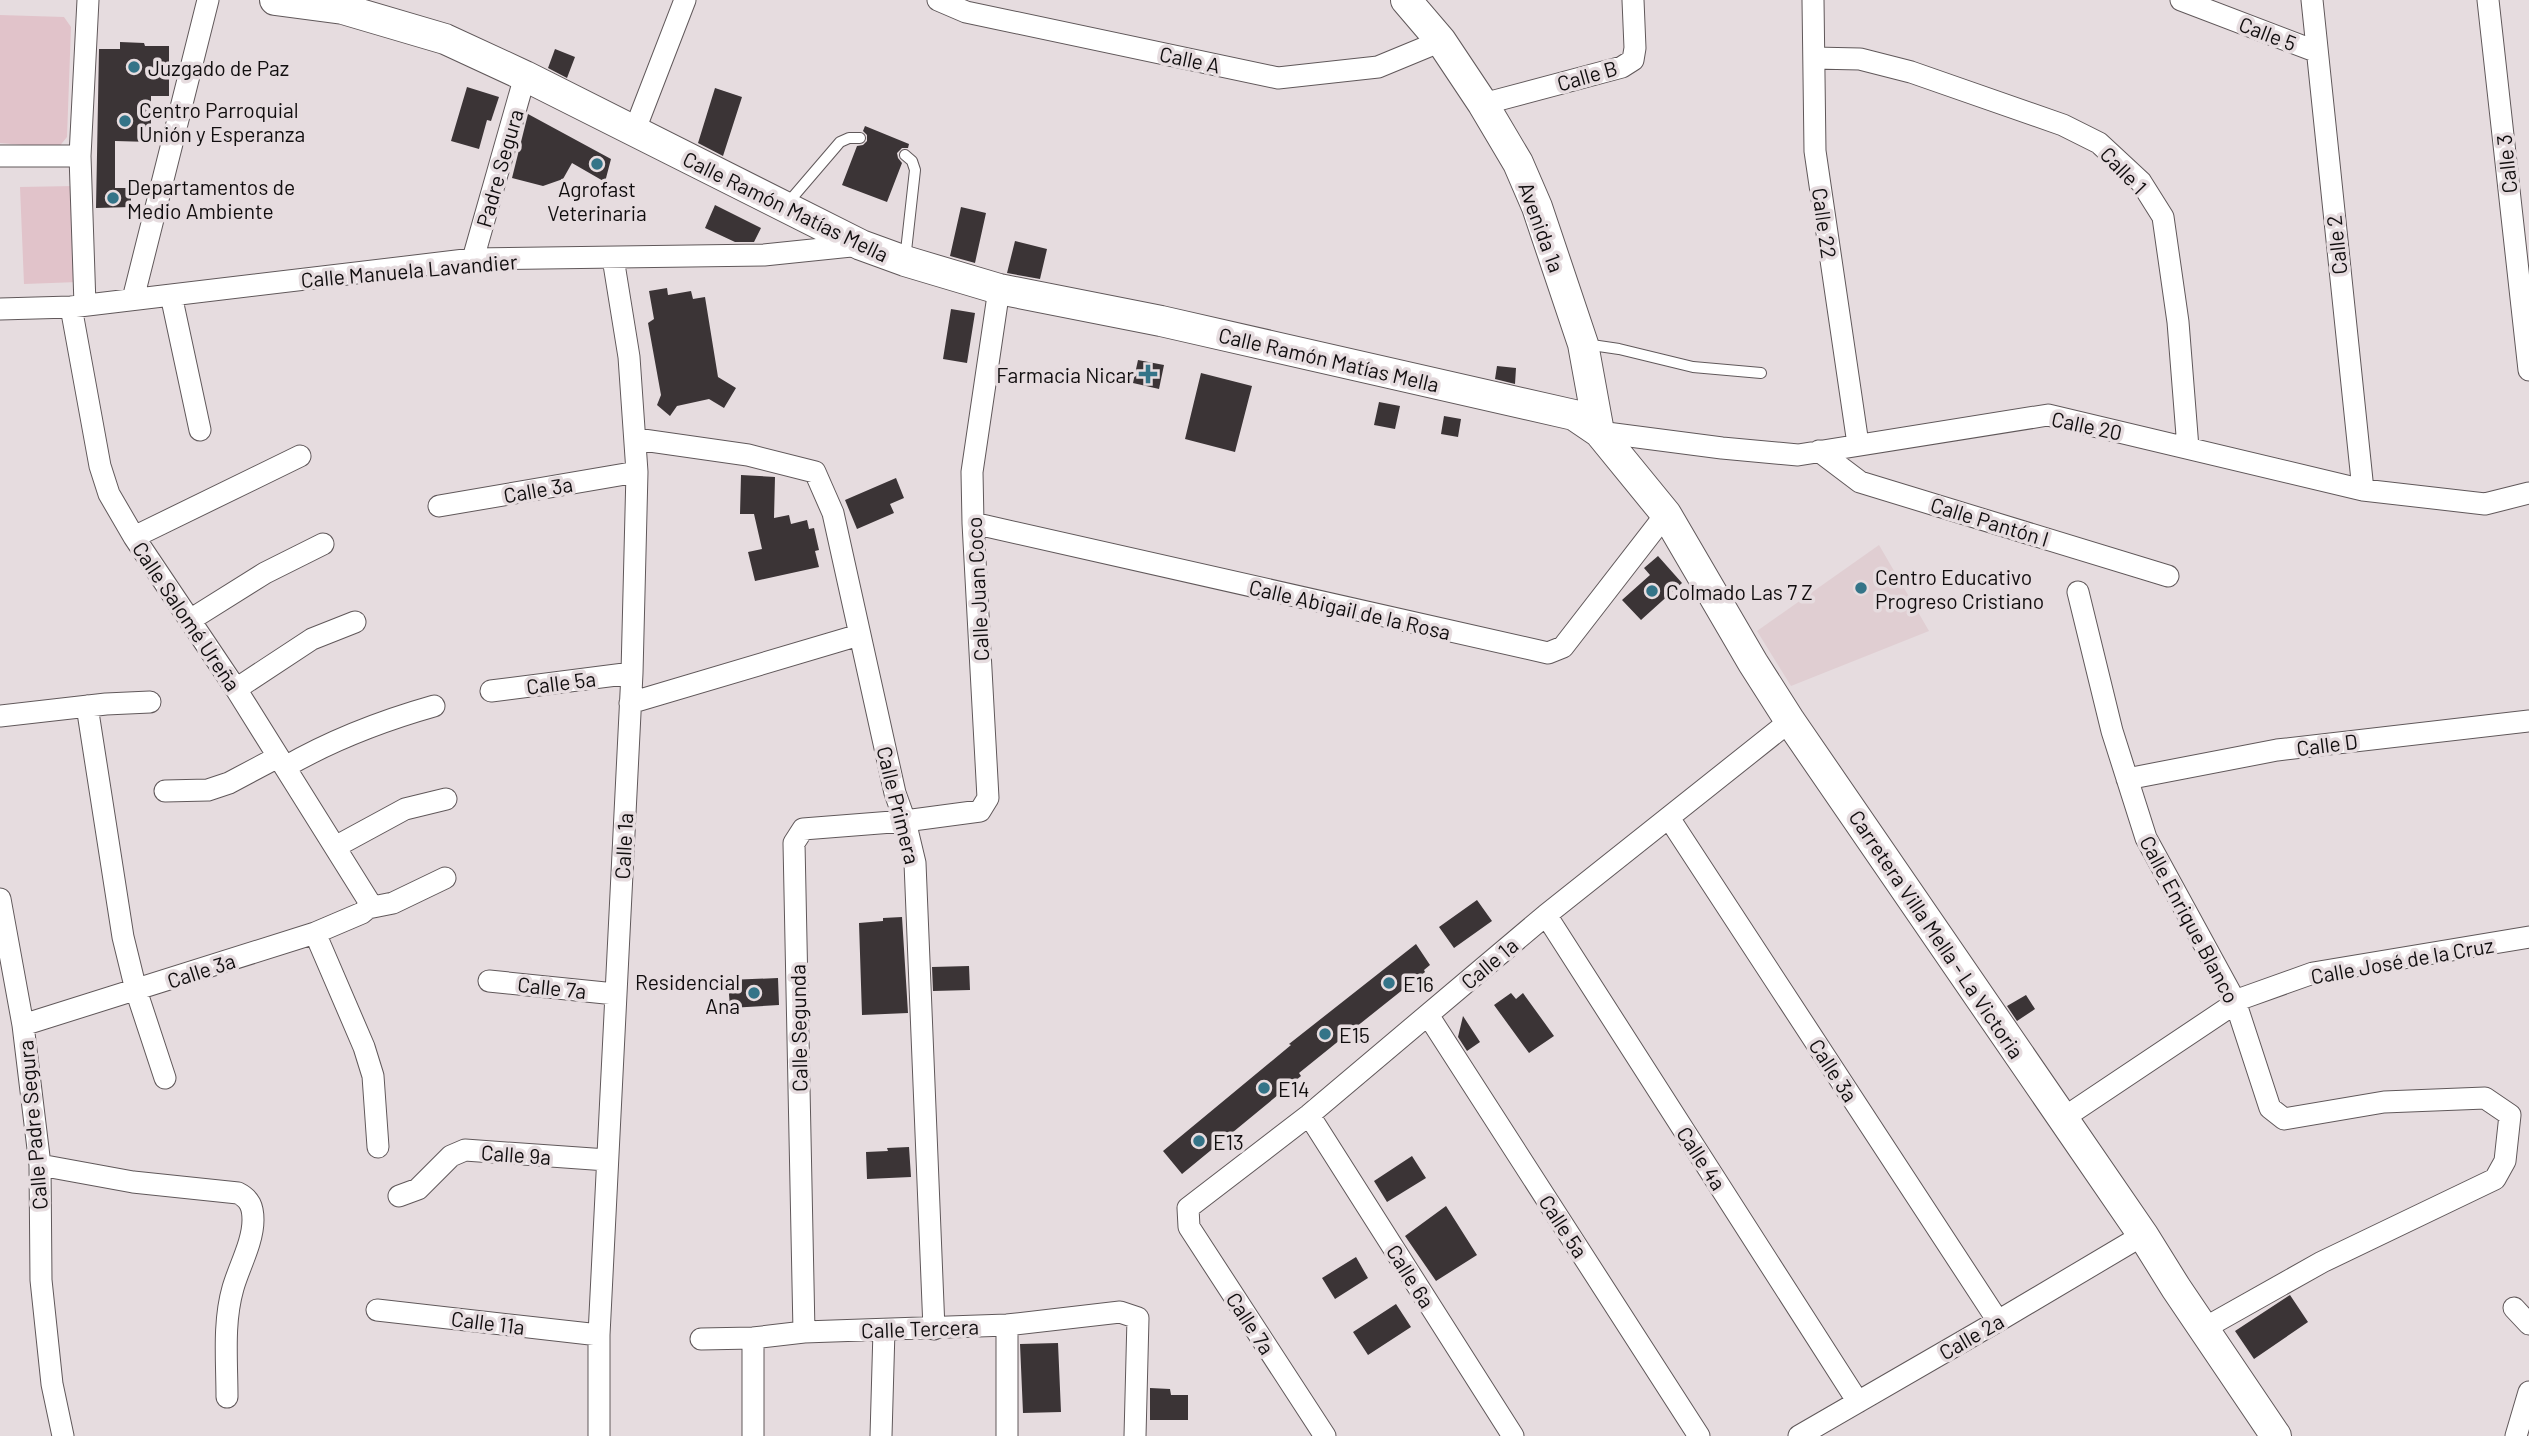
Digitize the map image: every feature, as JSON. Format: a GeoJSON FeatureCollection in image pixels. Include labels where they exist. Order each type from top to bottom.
{"type":"FeatureCollection","features":[{"type":"Feature","properties":{"kind":"main road","name":"Calle Ramón Matías Mella"},"geometry":{"type":"LineString","coordinates":[[275,0],[343,9],[445,39],[525,76],[861,245],[905,261],[999,289],[1161,321],[1574,415],[1600,432]]}},
{"type":"Feature","properties":{"kind":"main road","name":"Avenida 1a"},"geometry":{"type":"LineString","coordinates":[[1406,0],[1441,41],[1483,104],[1517,163],[1537,207],[1583,344],[1600,432]]}},
{"type":"Feature","properties":{"kind":"main road","name":"Avenida 1a"},"geometry":{"type":"LineString","coordinates":[[1424,0],[1441,41]]}},
{"type":"Feature","properties":{"kind":"main road","name":"Carretera Villa Mella - La Victoria"},"geometry":{"type":"LineString","coordinates":[[1600,432],[1666,514],[1790,721],[2143,1235],[2276,1436]]}},
{"type":"Feature","properties":{"kind":"street","name":"Calle Salomé Ureña"},"geometry":{"type":"LineString","coordinates":[[88,0],[80,156],[78,306],[100,466],[109,494],[134,537],[236,689],[368,904]]}},
{"type":"Feature","properties":{"kind":"street"},"geometry":{"type":"LineString","coordinates":[[133,299],[208,0]]}},
{"type":"Feature","properties":{"kind":"street"},"geometry":{"type":"LineString","coordinates":[[634,132],[685,0]]}},
{"type":"Feature","properties":{"kind":"street","name":"Calle A"},"geometry":{"type":"LineString","coordinates":[[938,0],[966,12],[1279,78],[1378,68],[1441,41]]}},
{"type":"Feature","properties":{"kind":"street","name":"Calle B"},"geometry":{"type":"LineString","coordinates":[[1483,104],[1622,67],[1633,60],[1633,0]]}},
{"type":"Feature","properties":{"kind":"street","name":"Calle 22"},"geometry":{"type":"LineString","coordinates":[[1813,0],[1815,152],[1858,444]]}},
{"type":"Feature","properties":{"kind":"street","name":"Calle 5"},"geometry":{"type":"LineString","coordinates":[[2181,0],[2315,51]]}},
{"type":"Feature","properties":{"kind":"street","name":"Calle 2"},"geometry":{"type":"LineString","coordinates":[[2312,0],[2315,51],[2363,490]]}},
{"type":"Feature","properties":{"kind":"street","name":"Calle 3"},"geometry":{"type":"LineString","coordinates":[[2488,0],[2529,370]]}},
{"type":"Feature","properties":{"kind":"street","name":"Calle 1"},"geometry":{"type":"LineString","coordinates":[[1814,58],[1860,59],[1911,72],[2063,125],[2099,143],[2141,182],[2163,217],[2178,322],[2189,448]]}},
{"type":"Feature","properties":{"kind":"street","name":"Padre Segura"},"geometry":{"type":"LineString","coordinates":[[473,259],[525,76]]}},
{"type":"Feature","properties":{"kind":"street"},"geometry":{"type":"LineString","coordinates":[[0,156],[80,156]]}},
{"type":"Feature","properties":{"kind":"street","name":"Calle Manuela Lavandier"},"geometry":{"type":"LineString","coordinates":[[0,309],[78,306],[473,259],[764,255],[861,245]]}},
{"type":"Feature","properties":{"kind":"street","name":"Calle 1a"},"geometry":{"type":"LineString","coordinates":[[599,1436],[599,1335],[632,673],[637,472],[629,357],[613,258]]}},
{"type":"Feature","properties":{"kind":"street","name":"Calle Juan Coco"},"geometry":{"type":"LineString","coordinates":[[905,821],[980,811],[988,799],[972,472],[999,289]]}},
{"type":"Feature","properties":{"kind":"street"},"geometry":{"type":"LineString","coordinates":[[171,295],[200,430]]}},
{"type":"Feature","properties":{"kind":"street","name":"Calle 20"},"geometry":{"type":"LineString","coordinates":[[1600,432],[1798,455],[2048,415],[2363,490],[2485,504],[2529,493]]}},
{"type":"Feature","properties":{"kind":"street","name":"Calle Primera"},"geometry":{"type":"LineString","coordinates":[[636,439],[748,455],[815,471],[833,513],[895,793],[915,863],[934,1329]]}},
{"type":"Feature","properties":{"kind":"street","name":"Calle Pantón I"},"geometry":{"type":"LineString","coordinates":[[1819,451],[1860,482],[2168,576]]}},
{"type":"Feature","properties":{"kind":"street"},"geometry":{"type":"LineString","coordinates":[[134,537],[300,456]]}},
{"type":"Feature","properties":{"kind":"street","name":"Calle 3a"},"geometry":{"type":"LineString","coordinates":[[439,506],[637,472]]}},
{"type":"Feature","properties":{"kind":"street","name":"Calle Abigail de la Rosa"},"geometry":{"type":"LineString","coordinates":[[973,523],[1548,653],[1563,647],[1666,514]]}},
{"type":"Feature","properties":{"kind":"street"},"geometry":{"type":"LineString","coordinates":[[190,620],[265,573],[323,544]]}},
{"type":"Feature","properties":{"kind":"street","name":"Calle Enrique Blanco"},"geometry":{"type":"LineString","coordinates":[[2078,592],[2112,731],[2146,838],[2235,1001],[2270,1108],[2284,1119],[2384,1102],[2485,1098],[2510,1115],[2505,1161],[2495,1179],[2322,1262],[2203,1329]]}},
{"type":"Feature","properties":{"kind":"street"},"geometry":{"type":"LineString","coordinates":[[236,689],[312,639],[355,622]]}},
{"type":"Feature","properties":{"kind":"street"},"geometry":{"type":"LineString","coordinates":[[630,703],[859,635]]}},
{"type":"Feature","properties":{"kind":"street","name":"Calle 5a"},"geometry":{"type":"LineString","coordinates":[[491,691],[632,673]]}},
{"type":"Feature","properties":{"kind":"street"},"geometry":{"type":"LineString","coordinates":[[0,716],[150,702]]}},
{"type":"Feature","properties":{"kind":"street"},"geometry":{"type":"LineString","coordinates":[[87,706],[123,937],[136,990],[165,1078]]}},
{"type":"Feature","properties":{"kind":"street"},"geometry":{"type":"LineString","coordinates":[[164,791],[208,790],[384,720],[434,706]]}},
{"type":"Feature","properties":{"kind":"street","name":"Calle 1a"},"geometry":{"type":"LineString","coordinates":[[1188,1208],[1309,1115],[1546,915],[1790,721]]}},
{"type":"Feature","properties":{"kind":"street","name":"Calle D"},"geometry":{"type":"LineString","coordinates":[[2127,779],[2277,750],[2529,721]]}},
{"type":"Feature","properties":{"kind":"street"},"geometry":{"type":"LineString","coordinates":[[335,847],[405,809],[446,799]]}},
{"type":"Feature","properties":{"kind":"street","name":"Calle 3a"},"geometry":{"type":"LineString","coordinates":[[1670,818],[1998,1321]]}},
{"type":"Feature","properties":{"kind":"street","name":"Calle Segunda"},"geometry":{"type":"LineString","coordinates":[[804,1332],[794,843],[803,829],[905,821]]}},
{"type":"Feature","properties":{"kind":"street","name":"Calle 3a"},"geometry":{"type":"LineString","coordinates":[[23,1025],[315,933],[362,913],[368,904],[393,903],[445,878]]}},
{"type":"Feature","properties":{"kind":"street","name":"Calle Padre Segura"},"geometry":{"type":"LineString","coordinates":[[0,899],[2,924],[23,1025],[40,1165],[41,1280],[52,1384],[63,1436]]}},
{"type":"Feature","properties":{"kind":"street","name":"Calle 4a"},"geometry":{"type":"LineString","coordinates":[[1546,915],[1857,1402]]}},
{"type":"Feature","properties":{"kind":"street"},"geometry":{"type":"LineString","coordinates":[[315,933],[364,1046],[373,1076],[378,1147]]}},
{"type":"Feature","properties":{"kind":"street","name":"Calle José de la Cruz"},"geometry":{"type":"LineString","coordinates":[[2062,1119],[2235,1001],[2313,973],[2529,937]]}},
{"type":"Feature","properties":{"kind":"street","name":"Calle 7a"},"geometry":{"type":"LineString","coordinates":[[489,981],[615,994]]}},
{"type":"Feature","properties":{"kind":"street","name":"Calle 5a"},"geometry":{"type":"LineString","coordinates":[[1428,1015],[1699,1436]]}},
{"type":"Feature","properties":{"kind":"street","name":"Calle 6a"},"geometry":{"type":"LineString","coordinates":[[1309,1115],[1513,1436]]}},
{"type":"Feature","properties":{"kind":"street","name":"Calle 9a"},"geometry":{"type":"LineString","coordinates":[[400,1196],[418,1189],[451,1156],[465,1150],[607,1160]]}},
{"type":"Feature","properties":{"kind":"street"},"geometry":{"type":"LineString","coordinates":[[40,1165],[132,1182],[238,1193],[248,1198],[253,1210],[253,1224],[232,1290],[227,1333],[227,1398]]}},
{"type":"Feature","properties":{"kind":"street","name":"Calle 7a"},"geometry":{"type":"LineString","coordinates":[[1188,1208],[1189,1227],[1325,1436]]}},
{"type":"Feature","properties":{"kind":"street","name":"Calle 2a"},"geometry":{"type":"LineString","coordinates":[[1799,1436],[2143,1235]]}},
{"type":"Feature","properties":{"kind":"street","name":"Calle 11a"},"geometry":{"type":"LineString","coordinates":[[377,1310],[599,1335]]}},
{"type":"Feature","properties":{"kind":"street","name":"Calle Tercera"},"geometry":{"type":"LineString","coordinates":[[701,1339],[753,1338],[804,1332],[1007,1325],[1120,1312],[1138,1318],[1135,1436]]}},
{"type":"Feature","properties":{"kind":"street"},"geometry":{"type":"LineString","coordinates":[[1007,1325],[1007,1436]]}},
{"type":"Feature","properties":{"kind":"street"},"geometry":{"type":"LineString","coordinates":[[881,1436],[884,1330]]}},
{"type":"Feature","properties":{"kind":"street"},"geometry":{"type":"LineString","coordinates":[[753,1338],[753,1436]]}},
{"type":"Feature","properties":{"kind":"street"},"geometry":{"type":"LineString","coordinates":[[2516,1436],[2529,1392]]}},
{"type":"Feature","properties":{"kind":"lane"},"geometry":{"type":"LineString","coordinates":[[784,207],[839,142],[860,138]]}},
{"type":"Feature","properties":{"kind":"lane"},"geometry":{"type":"LineString","coordinates":[[905,155],[912,161],[915,170],[905,261]]}},
{"type":"Feature","properties":{"kind":"lane"},"geometry":{"type":"LineString","coordinates":[[1583,344],[1619,349],[1693,367],[1760,373]]}},
{"type":"Feature","properties":{"kind":"shaded area"},"geometry":{"type":"Polygon","coordinates":[[[0,15],[64,17],[71,27],[67,137],[58,148],[0,143],[0,15]]]}},
{"type":"Feature","properties":{"kind":"shaded area"},"geometry":{"type":"Polygon","coordinates":[[[74,186],[78,282],[24,284],[20,187],[74,186]]]}},
{"type":"Feature","properties":{"kind":"shaded area","name":"Centro Educativo Progreso Cristiano"},"geometry":{"type":"Polygon","coordinates":[[[1879,545],[1929,631],[1791,686],[1757,631],[1879,545]]]}},
{"type":"Feature","properties":{"kind":"building"},"geometry":{"type":"Polygon","coordinates":[[[120,42],[169,46],[169,96],[151,96],[151,142],[115,141],[115,188],[131,188],[131,207],[96,208],[99,49],[120,49],[120,42]]]}},
{"type":"Feature","properties":{"kind":"building"},"geometry":{"type":"Polygon","coordinates":[[[555,49],[575,57],[567,78],[548,68],[555,49]]]}},
{"type":"Feature","properties":{"kind":"building"},"geometry":{"type":"Polygon","coordinates":[[[467,87],[499,97],[491,121],[487,120],[479,149],[451,141],[467,87]]]}},
{"type":"Feature","properties":{"kind":"building"},"geometry":{"type":"Polygon","coordinates":[[[715,88],[742,97],[723,156],[698,143],[715,88]]]}},
{"type":"Feature","properties":{"kind":"building"},"geometry":{"type":"Polygon","coordinates":[[[528,114],[611,159],[605,182],[572,163],[563,179],[543,186],[512,178],[528,114]]]}},
{"type":"Feature","properties":{"kind":"building"},"geometry":{"type":"Polygon","coordinates":[[[865,126],[909,144],[908,148],[902,148],[897,153],[902,163],[887,202],[842,185],[857,146],[867,141],[867,135],[863,131],[865,126]]]}},
{"type":"Feature","properties":{"kind":"building"},"geometry":{"type":"Polygon","coordinates":[[[715,205],[761,228],[754,242],[735,242],[705,228],[715,205]]]}},
{"type":"Feature","properties":{"kind":"building"},"geometry":{"type":"Polygon","coordinates":[[[961,207],[986,213],[975,263],[950,256],[961,207]]]}},
{"type":"Feature","properties":{"kind":"building"},"geometry":{"type":"Polygon","coordinates":[[[1015,241],[1047,249],[1040,279],[1007,273],[1015,241]]]}},
{"type":"Feature","properties":{"kind":"building"},"geometry":{"type":"Polygon","coordinates":[[[667,288],[668,295],[691,291],[693,299],[705,297],[718,377],[736,388],[724,408],[709,399],[677,406],[670,416],[657,405],[661,395],[648,323],[654,319],[649,291],[667,288]]]}},
{"type":"Feature","properties":{"kind":"building"},"geometry":{"type":"Polygon","coordinates":[[[951,309],[975,313],[967,363],[943,359],[951,309]]]}},
{"type":"Feature","properties":{"kind":"building","name":"Farmacia Nicar"},"geometry":{"type":"Polygon","coordinates":[[[1138,360],[1164,365],[1159,389],[1133,383],[1138,360]]]}},
{"type":"Feature","properties":{"kind":"building"},"geometry":{"type":"Polygon","coordinates":[[[1497,366],[1516,368],[1515,384],[1495,379],[1497,366]]]}},
{"type":"Feature","properties":{"kind":"building"},"geometry":{"type":"Polygon","coordinates":[[[1201,373],[1252,386],[1235,452],[1185,439],[1201,373]]]}},
{"type":"Feature","properties":{"kind":"building"},"geometry":{"type":"Polygon","coordinates":[[[1379,402],[1400,406],[1395,429],[1374,425],[1379,402]]]}},
{"type":"Feature","properties":{"kind":"building"},"geometry":{"type":"Polygon","coordinates":[[[1444,416],[1461,419],[1458,437],[1441,434],[1444,416]]]}},
{"type":"Feature","properties":{"kind":"building"},"geometry":{"type":"Polygon","coordinates":[[[741,475],[775,477],[774,518],[789,515],[791,524],[807,520],[809,529],[814,528],[819,550],[815,551],[819,567],[755,581],[748,552],[762,549],[754,514],[740,514],[741,475]]]}},
{"type":"Feature","properties":{"kind":"building"},"geometry":{"type":"Polygon","coordinates":[[[896,478],[904,498],[890,504],[894,513],[857,529],[845,500],[896,478]]]}},
{"type":"Feature","properties":{"kind":"building","name":"Colmado Las 7 Z"},"geometry":{"type":"Polygon","coordinates":[[[1658,556],[1682,583],[1641,620],[1622,600],[1650,575],[1644,568],[1658,556]]]}},
{"type":"Feature","properties":{"kind":"building"},"geometry":{"type":"Polygon","coordinates":[[[1477,900],[1492,921],[1454,948],[1439,927],[1477,900]]]}},
{"type":"Feature","properties":{"kind":"building"},"geometry":{"type":"Polygon","coordinates":[[[902,917],[908,1013],[862,1015],[859,923],[902,917]]]}},
{"type":"Feature","properties":{"kind":"building"},"geometry":{"type":"Polygon","coordinates":[[[1416,944],[1430,965],[1425,972],[1299,1073],[1301,1076],[1182,1174],[1163,1151],[1291,1045],[1289,1044],[1416,944]]]}},
{"type":"Feature","properties":{"kind":"building"},"geometry":{"type":"Polygon","coordinates":[[[969,966],[970,990],[933,991],[932,967],[969,966]]]}},
{"type":"Feature","properties":{"kind":"building","name":"Residencial Ana"},"geometry":{"type":"Polygon","coordinates":[[[778,978],[779,1005],[730,1008],[728,980],[778,978]]]}},
{"type":"Feature","properties":{"kind":"building"},"geometry":{"type":"Polygon","coordinates":[[[1511,993],[1516,999],[1523,993],[1554,1036],[1529,1053],[1494,1005],[1511,993]]]}},
{"type":"Feature","properties":{"kind":"building"},"geometry":{"type":"Polygon","coordinates":[[[2026,995],[2035,1009],[2017,1021],[2007,1006],[2026,995]]]}},
{"type":"Feature","properties":{"kind":"building"},"geometry":{"type":"Polygon","coordinates":[[[1463,1016],[1480,1042],[1467,1051],[1458,1037],[1463,1016]]]}},
{"type":"Feature","properties":{"kind":"building"},"geometry":{"type":"Polygon","coordinates":[[[909,1147],[911,1177],[867,1179],[866,1152],[909,1147]]]}},
{"type":"Feature","properties":{"kind":"building"},"geometry":{"type":"Polygon","coordinates":[[[1412,1156],[1426,1178],[1387,1202],[1374,1181],[1412,1156]]]}},
{"type":"Feature","properties":{"kind":"building"},"geometry":{"type":"Polygon","coordinates":[[[1446,1206],[1477,1255],[1436,1281],[1405,1236],[1446,1206]]]}},
{"type":"Feature","properties":{"kind":"building"},"geometry":{"type":"Polygon","coordinates":[[[1356,1257],[1368,1278],[1335,1299],[1322,1278],[1356,1257]]]}},
{"type":"Feature","properties":{"kind":"building"},"geometry":{"type":"Polygon","coordinates":[[[2290,1295],[2308,1322],[2254,1359],[2235,1331],[2290,1295]]]}},
{"type":"Feature","properties":{"kind":"building"},"geometry":{"type":"Polygon","coordinates":[[[1396,1304],[1411,1327],[1368,1355],[1353,1332],[1396,1304]]]}},
{"type":"Feature","properties":{"kind":"building"},"geometry":{"type":"Polygon","coordinates":[[[1058,1343],[1061,1412],[1023,1413],[1020,1344],[1058,1343]]]}},
{"type":"Feature","properties":{"kind":"building"},"geometry":{"type":"Polygon","coordinates":[[[1150,1388],[1170,1389],[1171,1395],[1188,1395],[1188,1420],[1150,1420],[1150,1388]]]}},
{"type":"Feature","properties":{"kind":"place","name":"Juzgado de Paz"},"geometry":{"type":"Point","coordinates":[134,67]}},
{"type":"Feature","properties":{"kind":"place","name":"Centro Parroquial Unión y Esperanza"},"geometry":{"type":"Point","coordinates":[125,121]}},
{"type":"Feature","properties":{"kind":"place","name":"Agrofast Veterinaria"},"geometry":{"type":"Point","coordinates":[597,164]}},
{"type":"Feature","properties":{"kind":"place","name":"Departamentos de Medio Ambiente"},"geometry":{"type":"Point","coordinates":[113,198]}},
{"type":"Feature","properties":{"kind":"place","name":"Farmacia Nicar"},"geometry":{"type":"Point","coordinates":[1148,374]}},
{"type":"Feature","properties":{"kind":"place","name":"Centro Educativo Progreso Cristiano"},"geometry":{"type":"Point","coordinates":[1861,588]}},
{"type":"Feature","properties":{"kind":"place","name":"Colmado Las 7 Z"},"geometry":{"type":"Point","coordinates":[1652,591]}},
{"type":"Feature","properties":{"kind":"place","name":"E16"},"geometry":{"type":"Point","coordinates":[1389,983]}},
{"type":"Feature","properties":{"kind":"place","name":"Residencial Ana"},"geometry":{"type":"Point","coordinates":[754,993]}},
{"type":"Feature","properties":{"kind":"place","name":"E15"},"geometry":{"type":"Point","coordinates":[1325,1034]}},
{"type":"Feature","properties":{"kind":"place","name":"E14"},"geometry":{"type":"Point","coordinates":[1264,1088]}},
{"type":"Feature","properties":{"kind":"place","name":"E13"},"geometry":{"type":"Point","coordinates":[1199,1141]}}]}
